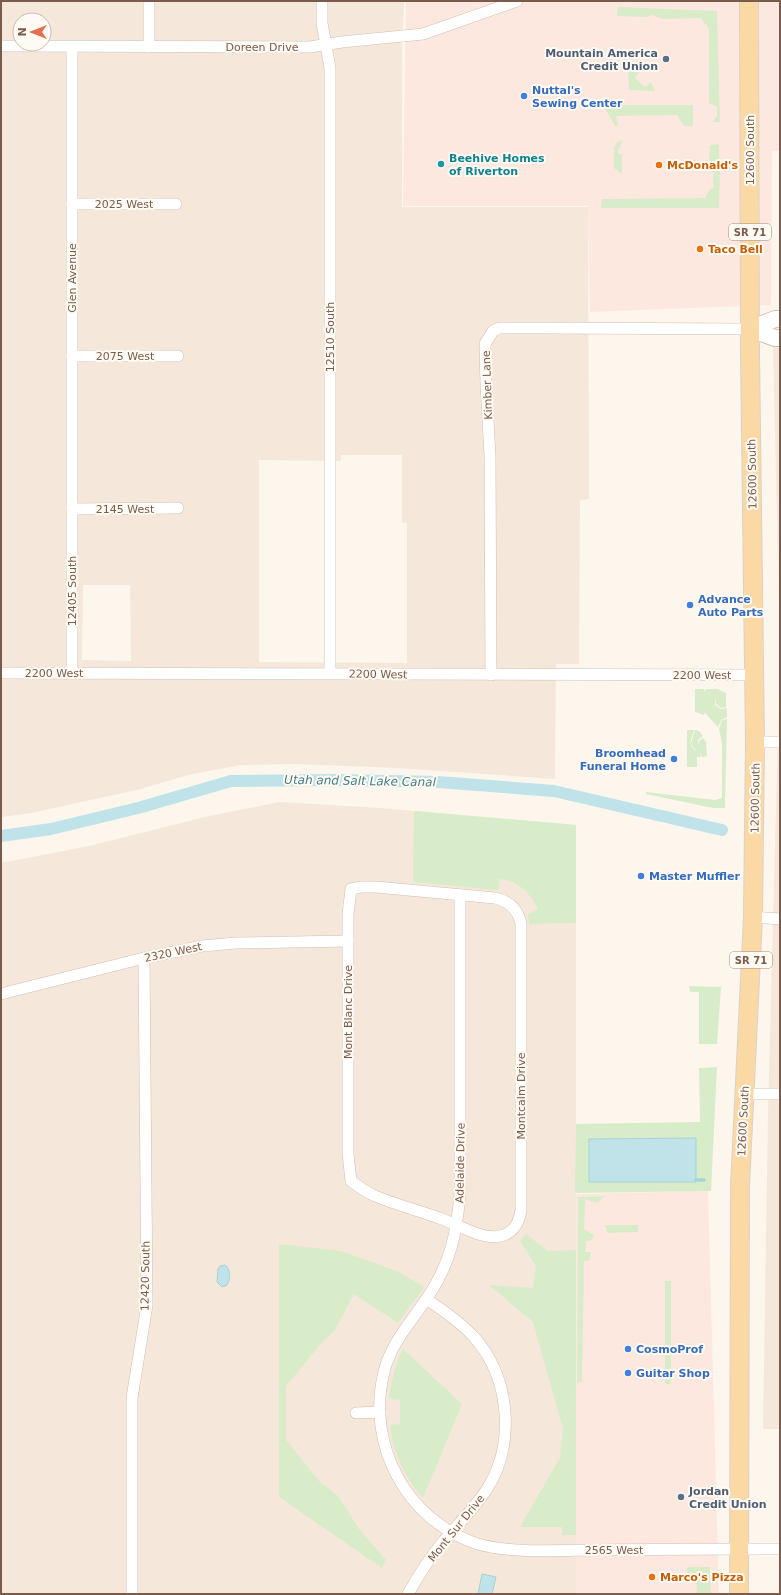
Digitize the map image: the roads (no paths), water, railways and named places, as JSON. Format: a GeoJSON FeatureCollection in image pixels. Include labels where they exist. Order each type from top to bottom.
{"type":"FeatureCollection","features":[{"type":"Feature","properties":{"kind":"main road","name":"12600 South"},"geometry":{"type":"LineString","coordinates":[[739,1594],[740,1186],[753,917],[755,742],[750,329],[749,1]]}},
{"type":"Feature","properties":{"kind":"street"},"geometry":{"type":"LineString","coordinates":[[149,1],[149,47]]}},
{"type":"Feature","properties":{"kind":"street","name":"12510 South"},"geometry":{"type":"LineString","coordinates":[[322,1],[322,23],[330,68],[330,673]]}},
{"type":"Feature","properties":{"kind":"street","name":"Doreen Drive"},"geometry":{"type":"LineString","coordinates":[[1,46],[310,47],[342,42],[423,34],[516,1]]}},
{"type":"Feature","properties":{"kind":"street","name":"Glen Avenue"},"geometry":{"type":"LineString","coordinates":[[72,47],[72,509]]}},
{"type":"Feature","properties":{"kind":"street","name":"2025 West"},"geometry":{"type":"LineString","coordinates":[[72,204],[176,204]]}},
{"type":"Feature","properties":{"kind":"street"},"geometry":{"type":"LineString","coordinates":[[750,329],[775,319],[780,319]]}},
{"type":"Feature","properties":{"kind":"street","name":"Kimber Lane"},"geometry":{"type":"LineString","coordinates":[[491,675],[490,456],[485,344],[493,331],[499,328],[750,329]]}},
{"type":"Feature","properties":{"kind":"street"},"geometry":{"type":"LineString","coordinates":[[750,329],[775,338],[780,338]]}},
{"type":"Feature","properties":{"kind":"street","name":"2075 West"},"geometry":{"type":"LineString","coordinates":[[72,356],[178,356]]}},
{"type":"Feature","properties":{"kind":"street","name":"2145 West"},"geometry":{"type":"LineString","coordinates":[[72,509],[178,508]]}},
{"type":"Feature","properties":{"kind":"street","name":"12405 South"},"geometry":{"type":"LineString","coordinates":[[72,509],[72,673]]}},
{"type":"Feature","properties":{"kind":"street","name":"2200 West"},"geometry":{"type":"LineString","coordinates":[[1,673],[755,675]]}},
{"type":"Feature","properties":{"kind":"street"},"geometry":{"type":"LineString","coordinates":[[755,742],[780,742]]}},
{"type":"Feature","properties":{"kind":"street","name":"Mont Blanc Drive"},"geometry":{"type":"LineString","coordinates":[[457,1225],[374,1196],[361,1189],[351,1181],[348,1154],[348,914],[351,889],[376,887],[460,894],[495,898],[510,904]]}},
{"type":"Feature","properties":{"kind":"street","name":"Adelaide Drive"},"geometry":{"type":"LineString","coordinates":[[452,1532],[425,1513],[409,1496],[396,1476],[382,1435],[380,1391],[384,1370],[392,1349],[403,1330],[438,1281],[447,1261],[457,1225],[460,1193],[460,894]]}},
{"type":"Feature","properties":{"kind":"street","name":"Montcalm Drive"},"geometry":{"type":"LineString","coordinates":[[457,1225],[486,1236],[500,1236],[514,1229],[520,1217],[521,924],[517,913],[510,904]]}},
{"type":"Feature","properties":{"kind":"street"},"geometry":{"type":"LineString","coordinates":[[753,917],[780,919]]}},
{"type":"Feature","properties":{"kind":"street","name":"2320 West"},"geometry":{"type":"LineString","coordinates":[[1,994],[144,958],[202,946],[236,943],[348,941]]}},
{"type":"Feature","properties":{"kind":"street","name":"12420 South"},"geometry":{"type":"LineString","coordinates":[[132,1594],[132,1398],[146,1305],[144,958]]}},
{"type":"Feature","properties":{"kind":"street"},"geometry":{"type":"LineString","coordinates":[[745,1094],[780,1094]]}},
{"type":"Feature","properties":{"kind":"street","name":"Mont Sur Drive"},"geometry":{"type":"LineString","coordinates":[[408,1594],[428,1562],[486,1492],[498,1464],[505,1435],[502,1390],[484,1350],[464,1327],[426,1299]]}},
{"type":"Feature","properties":{"kind":"street"},"geometry":{"type":"LineString","coordinates":[[356,1413],[380,1412]]}},
{"type":"Feature","properties":{"kind":"street","name":"2565 West"},"geometry":{"type":"LineString","coordinates":[[452,1532],[477,1543],[513,1549],[780,1549]]}},
{"type":"Feature","properties":{"kind":"water"},"geometry":{"type":"Polygon","coordinates":[[[696,1138],[696,1182],[589,1182],[589,1139],[696,1138]]]}},
{"type":"Feature","properties":{"kind":"water"},"geometry":{"type":"Polygon","coordinates":[[[225,1265],[229,1272],[229,1278],[228,1284],[222,1287],[217,1282],[218,1269],[220,1266],[225,1265]]]}},
{"type":"Feature","properties":{"kind":"water"},"geometry":{"type":"Polygon","coordinates":[[[482,1574],[496,1577],[492,1594],[478,1594],[482,1574]]]}},
{"type":"Feature","properties":{"kind":"waterway","name":"Utah and Salt Lake Canal"},"geometry":{"type":"LineString","coordinates":[[1,836],[51,829],[138,808],[231,781],[337,780],[438,782],[554,791],[722,830]]}},
{"type":"Feature","properties":{"kind":"waterway"},"geometry":{"type":"LineString","coordinates":[[696,1180],[704,1180]]}},
{"type":"Feature","properties":{"kind":"place","name":"Mountain America Credit Union"},"geometry":{"type":"Point","coordinates":[666,59]}},
{"type":"Feature","properties":{"kind":"place","name":"Nuttal's Sewing Center"},"geometry":{"type":"Point","coordinates":[524,96]}},
{"type":"Feature","properties":{"kind":"place","name":"Beehive Homes of Riverton"},"geometry":{"type":"Point","coordinates":[441,164]}},
{"type":"Feature","properties":{"kind":"place","name":"McDonald's"},"geometry":{"type":"Point","coordinates":[659,165]}},
{"type":"Feature","properties":{"kind":"place","name":"Taco Bell"},"geometry":{"type":"Point","coordinates":[700,249]}},
{"type":"Feature","properties":{"kind":"place","name":"Advance Auto Parts"},"geometry":{"type":"Point","coordinates":[690,605]}},
{"type":"Feature","properties":{"kind":"place","name":"Broomhead Funeral Home"},"geometry":{"type":"Point","coordinates":[674,759]}},
{"type":"Feature","properties":{"kind":"place","name":"Master Muffler"},"geometry":{"type":"Point","coordinates":[641,876]}},
{"type":"Feature","properties":{"kind":"place","name":"CosmoProf"},"geometry":{"type":"Point","coordinates":[628,1349]}},
{"type":"Feature","properties":{"kind":"place","name":"Guitar Shop"},"geometry":{"type":"Point","coordinates":[628,1373]}},
{"type":"Feature","properties":{"kind":"place","name":"Jordan Credit Union"},"geometry":{"type":"Point","coordinates":[681,1497]}},
{"type":"Feature","properties":{"kind":"place","name":"Marco's Pizza"},"geometry":{"type":"Point","coordinates":[652,1577]}}]}
